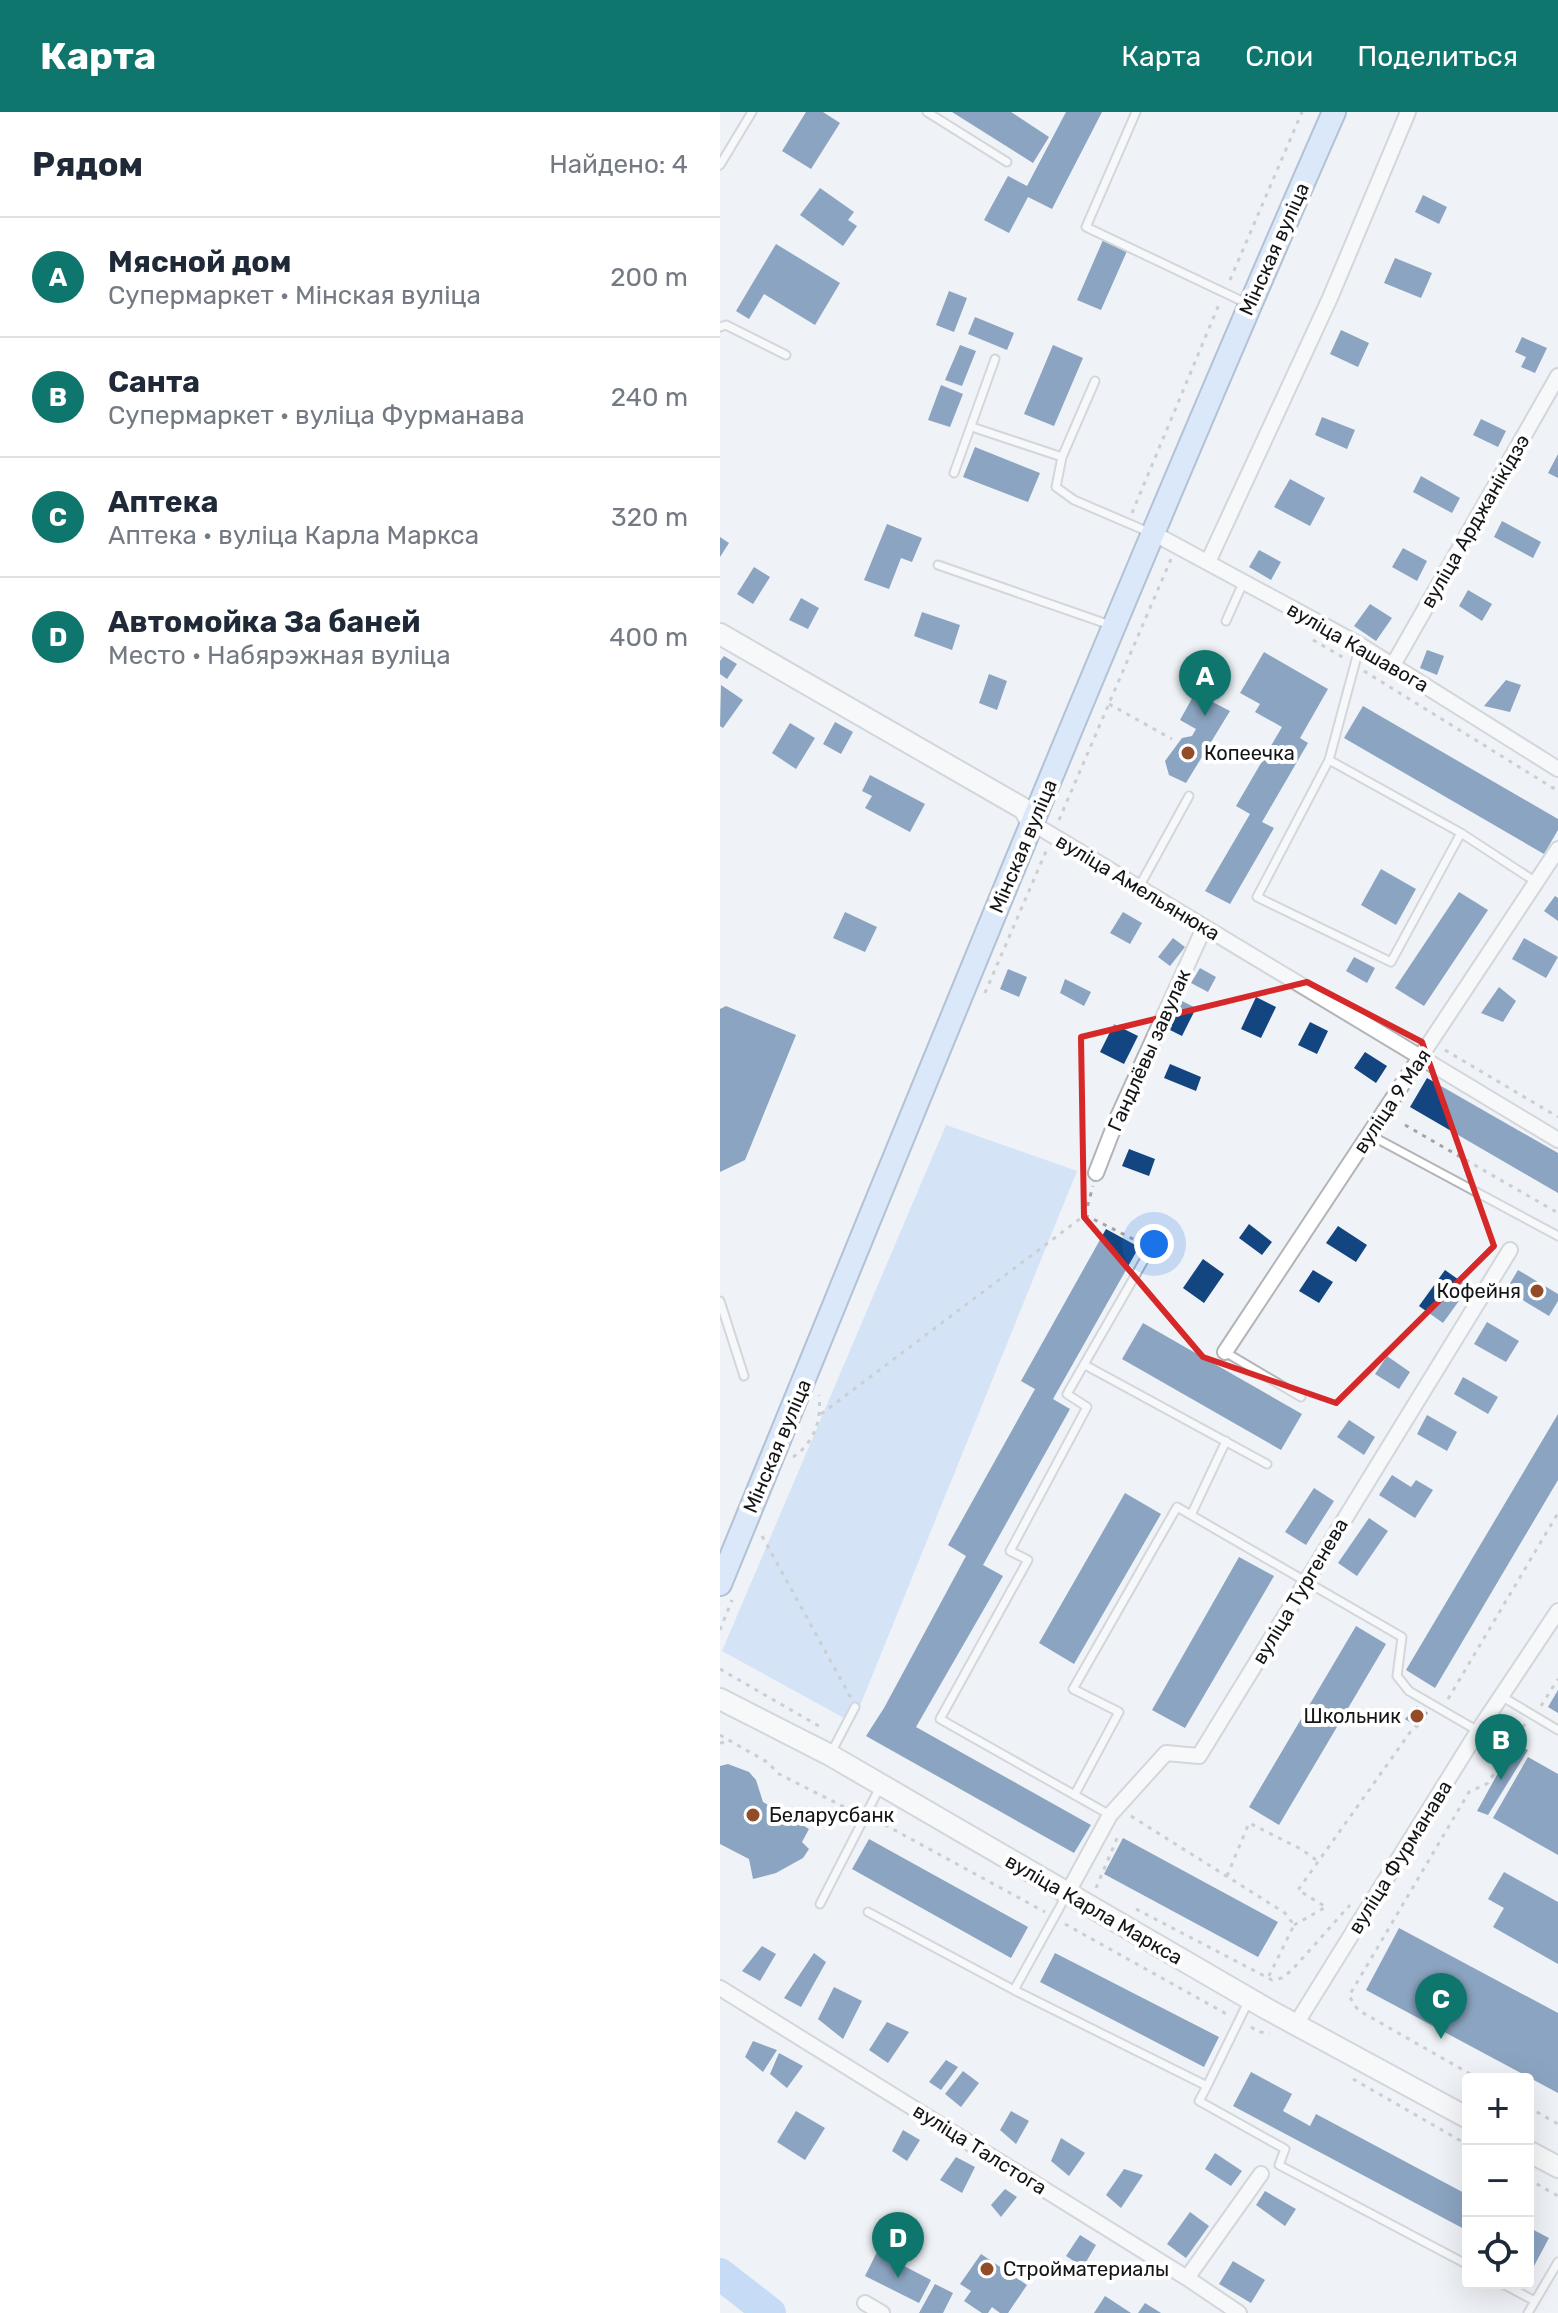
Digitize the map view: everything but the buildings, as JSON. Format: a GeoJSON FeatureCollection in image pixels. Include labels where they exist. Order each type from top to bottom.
{"type":"FeatureCollection","features":[{"type":"Feature","properties":{"kind":"main road","name":"Мінская вуліца"},"geometry":{"type":"LineString","coordinates":[[729,1586],[1032,823],[1249,305],[1334,112]]}},
{"type":"Feature","properties":{"kind":"main road","name":"вуліца Амельянюка"},"geometry":{"type":"LineString","coordinates":[[720,634],[1024,809],[1032,823]]}},
{"type":"Feature","properties":{"kind":"main road","name":"вуліца Карла Маркса"},"geometry":{"type":"LineString","coordinates":[[720,1699],[834,1747],[881,1785],[1072,1886],[1249,1999],[1462,2115]]}},
{"type":"Feature","properties":{"kind":"main road"},"geometry":{"type":"LineString","coordinates":[[1534,2154],[1558,2167]]}},
{"type":"Feature","properties":{"kind":"street"},"geometry":{"type":"LineString","coordinates":[[1208,562],[1330,298],[1408,112]]}},
{"type":"Feature","properties":{"kind":"street","name":"вуліца Арджанікідзэ"},"geometry":{"type":"LineString","coordinates":[[1393,665],[1558,376]]}},
{"type":"Feature","properties":{"kind":"street","name":"вуліца Кашавога"},"geometry":{"type":"LineString","coordinates":[[1153,533],[1360,645],[1558,769]]}},
{"type":"Feature","properties":{"kind":"street","name":"вуліца Амельянюка"},"geometry":{"type":"LineString","coordinates":[[1032,823],[1558,1140]]}},
{"type":"Feature","properties":{"kind":"street","name":"вуліца 9 Мая"},"geometry":{"type":"LineString","coordinates":[[1225,1352],[1558,849]]}},
{"type":"Feature","properties":{"kind":"street","name":"Гандлёвы завулак"},"geometry":{"type":"LineString","coordinates":[[1096,1173],[1117,1119],[1204,928]]}},
{"type":"Feature","properties":{"kind":"street","name":"вуліца Тургенева"},"geometry":{"type":"LineString","coordinates":[[1072,1886],[1110,1815],[1166,1753],[1199,1756],[1510,1250]]}},
{"type":"Feature","properties":{"kind":"street","name":"вуліца Фурманава"},"geometry":{"type":"LineString","coordinates":[[1296,2024],[1478,1731],[1558,1611]]}},
{"type":"Feature","properties":{"kind":"street","name":"вуліца Талстога"},"geometry":{"type":"LineString","coordinates":[[720,1988],[1239,2313]]}},
{"type":"Feature","properties":{"kind":"street"},"geometry":{"type":"LineString","coordinates":[[1187,2278],[1261,2174]]}},
{"type":"Feature","properties":{"kind":"street"},"geometry":{"type":"LineString","coordinates":[[865,2303],[882,2313]]}},
{"type":"Feature","properties":{"kind":"lane"},"geometry":{"type":"LineString","coordinates":[[720,165],[752,112]]}},
{"type":"Feature","properties":{"kind":"lane"},"geometry":{"type":"LineString","coordinates":[[927,112],[1007,162]]}},
{"type":"Feature","properties":{"kind":"lane"},"geometry":{"type":"LineString","coordinates":[[1136,112],[1086,227],[1249,305]]}},
{"type":"Feature","properties":{"kind":"lane"},"geometry":{"type":"LineString","coordinates":[[720,327],[726,325],[786,355]]}},
{"type":"Feature","properties":{"kind":"lane"},"geometry":{"type":"LineString","coordinates":[[954,473],[995,359]]}},
{"type":"Feature","properties":{"kind":"lane"},"geometry":{"type":"LineString","coordinates":[[1095,381],[1062,457],[1056,487],[1074,500],[1153,533]]}},
{"type":"Feature","properties":{"kind":"lane"},"geometry":{"type":"LineString","coordinates":[[972,427],[1062,457]]}},
{"type":"Feature","properties":{"kind":"lane"},"geometry":{"type":"LineString","coordinates":[[938,565],[1115,627]]}},
{"type":"Feature","properties":{"kind":"lane"},"geometry":{"type":"LineString","coordinates":[[1226,621],[1243,583]]}},
{"type":"Feature","properties":{"kind":"lane"},"geometry":{"type":"LineString","coordinates":[[1360,645],[1350,666],[1329,760],[1257,897],[1391,962],[1461,833]]}},
{"type":"Feature","properties":{"kind":"lane"},"geometry":{"type":"LineString","coordinates":[[1329,760],[1461,833],[1536,882]]}},
{"type":"Feature","properties":{"kind":"lane"},"geometry":{"type":"LineString","coordinates":[[1139,887],[1189,796]]}},
{"type":"Feature","properties":{"kind":"lane"},"geometry":{"type":"LineString","coordinates":[[1370,1135],[1558,1236]]}},
{"type":"Feature","properties":{"kind":"lane"},"geometry":{"type":"LineString","coordinates":[[1110,1815],[940,1719],[1028,1560],[1010,1551],[1087,1407],[1067,1394],[1151,1248]]}},
{"type":"Feature","properties":{"kind":"lane"},"geometry":{"type":"LineString","coordinates":[[720,1301],[744,1376]]}},
{"type":"Feature","properties":{"kind":"lane"},"geometry":{"type":"LineString","coordinates":[[1225,1352],[1301,1397]]}},
{"type":"Feature","properties":{"kind":"lane"},"geometry":{"type":"LineString","coordinates":[[1085,1365],[1267,1464]]}},
{"type":"Feature","properties":{"kind":"lane"},"geometry":{"type":"LineString","coordinates":[[1191,1515],[1226,1441]]}},
{"type":"Feature","properties":{"kind":"lane"},"geometry":{"type":"LineString","coordinates":[[1075,1794],[1119,1712],[1073,1689],[1177,1507],[1402,1637],[1397,1676],[1409,1691],[1478,1731]]}},
{"type":"Feature","properties":{"kind":"lane"},"geometry":{"type":"LineString","coordinates":[[1501,1696],[1558,1730]]}},
{"type":"Feature","properties":{"kind":"lane"},"geometry":{"type":"LineString","coordinates":[[834,1747],[855,1707]]}},
{"type":"Feature","properties":{"kind":"lane"},"geometry":{"type":"LineString","coordinates":[[820,1904],[881,1785]]}},
{"type":"Feature","properties":{"kind":"lane"},"geometry":{"type":"LineString","coordinates":[[1014,1990],[1072,1886]]}},
{"type":"Feature","properties":{"kind":"lane"},"geometry":{"type":"LineString","coordinates":[[868,1912],[1014,1990],[1207,2086]]}},
{"type":"Feature","properties":{"kind":"lane"},"geometry":{"type":"LineString","coordinates":[[1249,1999],[1199,2101],[1285,2149],[1279,2165],[1462,2262]]}},
{"type":"Feature","properties":{"kind":"lane"},"geometry":{"type":"LineString","coordinates":[[1528,2313],[1557,2267]]}},
{"type":"Feature","properties":{"kind":"lane"},"geometry":{"type":"LineString","coordinates":[[1512,2289],[1535,2301]]}},
{"type":"Feature","properties":{"kind":"path"},"geometry":{"type":"LineString","coordinates":[[982,1002],[1177,545]]}},
{"type":"Feature","properties":{"kind":"path"},"geometry":{"type":"LineString","coordinates":[[1302,634],[1558,791]]}},
{"type":"Feature","properties":{"kind":"path"},"geometry":{"type":"LineString","coordinates":[[1109,704],[1172,739]]}},
{"type":"Feature","properties":{"kind":"path"},"geometry":{"type":"LineString","coordinates":[[1431,1042],[1558,1117]]}},
{"type":"Feature","properties":{"kind":"path"},"geometry":{"type":"LineString","coordinates":[[1405,1125],[1558,1213]]}},
{"type":"Feature","properties":{"kind":"path"},"geometry":{"type":"LineString","coordinates":[[821,1414],[1085,1215],[1096,1173]]}},
{"type":"Feature","properties":{"kind":"path"},"geometry":{"type":"LineString","coordinates":[[1085,1215],[1151,1248]]}},
{"type":"Feature","properties":{"kind":"path"},"geometry":{"type":"LineString","coordinates":[[790,1460],[806,1449],[821,1414],[819,1392]]}},
{"type":"Feature","properties":{"kind":"path"},"geometry":{"type":"LineString","coordinates":[[1268,1979],[1294,1925],[1326,1907],[1298,1890],[1411,1731],[1442,1710],[1558,1513]]}},
{"type":"Feature","properties":{"kind":"path"},"geometry":{"type":"LineString","coordinates":[[754,1547],[760,1533],[855,1707]]}},
{"type":"Feature","properties":{"kind":"path"},"geometry":{"type":"LineString","coordinates":[[720,1630],[729,1586]]}},
{"type":"Feature","properties":{"kind":"path"},"geometry":{"type":"LineString","coordinates":[[720,1669],[834,1747]]}},
{"type":"Feature","properties":{"kind":"path"},"geometry":{"type":"LineString","coordinates":[[1468,2073],[1358,2010],[1349,1996],[1469,1792],[1488,1783],[1558,1679]]}},
{"type":"Feature","properties":{"kind":"path"},"geometry":{"type":"LineString","coordinates":[[720,1735],[767,1762],[779,1774],[881,1822],[1259,2032],[1271,2033]]}},
{"type":"Feature","properties":{"kind":"path"},"geometry":{"type":"LineString","coordinates":[[720,1743],[731,1741]]}},
{"type":"Feature","properties":{"kind":"path"},"geometry":{"type":"LineString","coordinates":[[1128,1814],[1285,1913],[1294,1925]]}},
{"type":"Feature","properties":{"kind":"path"},"geometry":{"type":"LineString","coordinates":[[1227,1876],[1249,1823],[1301,1849],[1319,1862]]}},
{"type":"Feature","properties":{"kind":"path"},"geometry":{"type":"LineString","coordinates":[[1072,1886],[1096,1888],[1122,1826]]}},
{"type":"Feature","properties":{"kind":"path"},"geometry":{"type":"LineString","coordinates":[[1124,1903],[1268,1979],[1282,1978],[1292,1970],[1353,1901]]}},
{"type":"Feature","properties":{"kind":"path"},"geometry":{"type":"LineString","coordinates":[[1345,2075],[1462,2142]]}},
{"type":"Feature","properties":{"kind":"path"},"geometry":{"type":"LineString","coordinates":[[1534,2110],[1558,2124]]}},
{"type":"Feature","properties":{"kind":"path"},"geometry":{"type":"LineString","coordinates":[[1534,2182],[1558,2196]]}},
{"type":"Feature","properties":{"kind":"highlighted area"},"geometry":{"type":"Polygon","coordinates":[[[1307,982],[1422,1042],[1494,1246],[1336,1403],[1203,1357],[1084,1217],[1081,1037],[1307,982]]]}},
{"type":"Feature","properties":{"kind":"shaded area"},"geometry":{"type":"Polygon","coordinates":[[[946,1125],[1077,1171],[853,1723],[722,1651],[946,1125]]]}},
{"type":"Feature","properties":{"kind":"waterway"},"geometry":{"type":"LineString","coordinates":[[720,2274],[770,2313]]}},
{"type":"Feature","properties":{"kind":"place","name":"Мясной дом"},"geometry":{"type":"Point","coordinates":[1205,716]}},
{"type":"Feature","properties":{"kind":"place","name":"Копеечка"},"geometry":{"type":"Point","coordinates":[1188,753]}},
{"type":"Feature","properties":{"kind":"place","name":"Кофейня"},"geometry":{"type":"Point","coordinates":[1537,1291]}},
{"type":"Feature","properties":{"kind":"place","name":"Школьник"},"geometry":{"type":"Point","coordinates":[1417,1716]}},
{"type":"Feature","properties":{"kind":"place","name":"Санта"},"geometry":{"type":"Point","coordinates":[1501,1780]}},
{"type":"Feature","properties":{"kind":"place","name":"Беларусбанк"},"geometry":{"type":"Point","coordinates":[753,1815]}},
{"type":"Feature","properties":{"kind":"place","name":"Аптека"},"geometry":{"type":"Point","coordinates":[1441,2039]}},
{"type":"Feature","properties":{"kind":"place","name":"Стройматериалы"},"geometry":{"type":"Point","coordinates":[987,2269]}},
{"type":"Feature","properties":{"kind":"place","name":"Автомойка За баней"},"geometry":{"type":"Point","coordinates":[898,2278]}}]}
